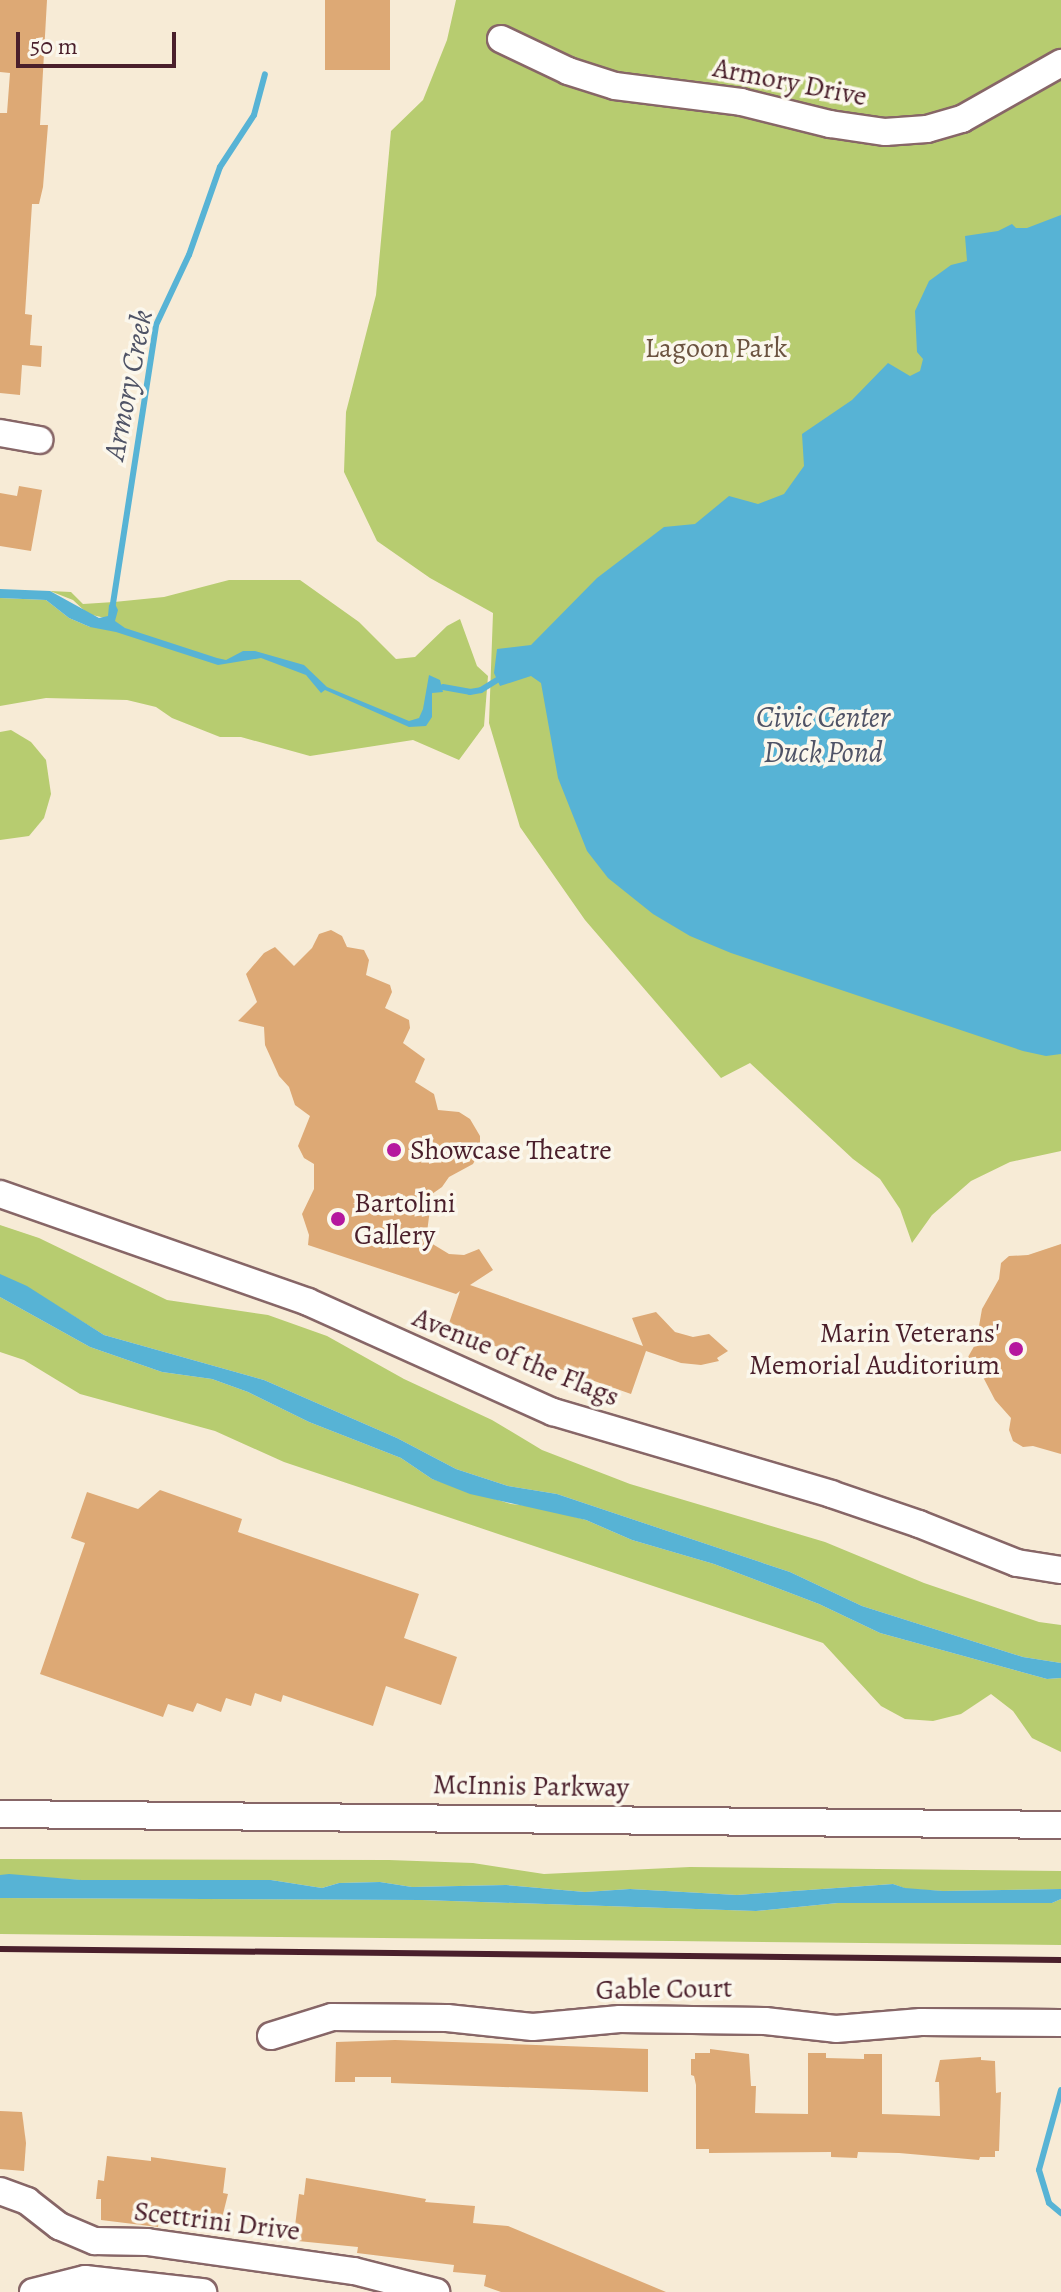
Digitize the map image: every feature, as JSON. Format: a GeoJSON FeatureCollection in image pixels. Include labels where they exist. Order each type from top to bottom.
{"type":"FeatureCollection","features":[{"type":"Feature","properties":{"kind":"street","name":"Armory Drive"},"geometry":{"type":"LineString","coordinates":[[501,39],[568,71],[615,86],[741,102],[830,124],[885,132],[927,129],[962,119],[1061,63]]}},
{"type":"Feature","properties":{"kind":"street"},"geometry":{"type":"LineString","coordinates":[[0,433],[39,440]]}},
{"type":"Feature","properties":{"kind":"street","name":"Avenue of the Flags"},"geometry":{"type":"LineString","coordinates":[[0,1194],[308,1302],[553,1412],[831,1494],[919,1524],[1017,1563],[1061,1570]]}},
{"type":"Feature","properties":{"kind":"street","name":"McInnis Parkway"},"geometry":{"type":"LineString","coordinates":[[0,1814],[1061,1825]]}},
{"type":"Feature","properties":{"kind":"street","name":"Gable Court"},"geometry":{"type":"LineString","coordinates":[[271,2036],[332,2017],[447,2018],[533,2027],[620,2019],[768,2021],[836,2029],[921,2022],[1061,2023]]}},
{"type":"Feature","properties":{"kind":"street","name":"Scettrini Drive"},"geometry":{"type":"LineString","coordinates":[[0,2191],[27,2201],[59,2226],[95,2241],[147,2242],[354,2271],[436,2292]]}},
{"type":"Feature","properties":{"kind":"street"},"geometry":{"type":"LineString","coordinates":[[33,2292],[85,2279],[203,2292]]}},
{"type":"Feature","properties":{"kind":"green space","name":"Lagoon Park"},"geometry":{"type":"Polygon","coordinates":[[[456,0],[1061,0],[1061,1151],[1010,1162],[971,1181],[932,1215],[912,1243],[900,1209],[880,1179],[853,1159],[750,1063],[721,1078],[585,920],[520,827],[489,723],[493,613],[430,578],[377,541],[344,472],[346,412],[376,295],[391,131],[423,100],[447,40],[456,0]]]}},
{"type":"Feature","properties":{"kind":"green space"},"geometry":{"type":"Polygon","coordinates":[[[229,580],[300,580],[359,622],[396,659],[415,657],[447,626],[460,619],[477,666],[488,676],[484,726],[459,760],[413,740],[310,756],[241,737],[220,737],[172,718],[156,707],[127,700],[46,698],[0,706],[0,598],[46,600],[69,618],[90,627],[105,618],[88,614],[73,600],[50,591],[71,592],[83,604],[164,597],[229,580]]]}},
{"type":"Feature","properties":{"kind":"green space"},"geometry":{"type":"Polygon","coordinates":[[[11,730],[31,742],[46,760],[51,794],[44,818],[29,836],[0,840],[0,732],[11,730]]]}},
{"type":"Feature","properties":{"kind":"green space"},"geometry":{"type":"Polygon","coordinates":[[[0,1225],[39,1238],[167,1300],[268,1315],[327,1336],[404,1379],[492,1420],[542,1450],[630,1484],[825,1542],[924,1583],[1039,1622],[1061,1625],[1061,1663],[1023,1657],[862,1606],[790,1572],[557,1494],[508,1486],[456,1469],[397,1438],[264,1380],[104,1335],[30,1289],[0,1275],[0,1225]]]}},
{"type":"Feature","properties":{"kind":"green space"},"geometry":{"type":"Polygon","coordinates":[[[0,1297],[90,1347],[162,1372],[212,1379],[248,1392],[309,1422],[401,1458],[432,1479],[511,1504],[539,1507],[586,1520],[632,1540],[714,1564],[819,1604],[880,1633],[1047,1679],[1061,1678],[1061,1752],[1032,1738],[1013,1711],[991,1694],[961,1714],[933,1721],[905,1719],[881,1706],[823,1643],[284,1462],[215,1431],[80,1394],[24,1360],[0,1352],[0,1297]]]}},
{"type":"Feature","properties":{"kind":"green space"},"geometry":{"type":"Polygon","coordinates":[[[0,1859],[389,1860],[473,1863],[544,1874],[690,1867],[1061,1871],[1061,1889],[943,1891],[907,1889],[893,1884],[737,1895],[630,1889],[585,1892],[506,1885],[412,1887],[380,1882],[339,1883],[322,1888],[271,1880],[81,1880],[0,1875],[0,1859]]]}},
{"type":"Feature","properties":{"kind":"green space"},"geometry":{"type":"Polygon","coordinates":[[[0,1898],[422,1900],[756,1911],[838,1903],[1052,1903],[1061,1899],[1061,1945],[0,1934],[0,1898]]]}},
{"type":"Feature","properties":{"kind":"water","name":"Civic Center Duck Pond"},"geometry":{"type":"Polygon","coordinates":[[[1061,215],[1061,1054],[1046,1056],[731,953],[690,936],[653,914],[608,878],[587,851],[558,778],[541,683],[531,676],[500,686],[494,673],[497,649],[531,645],[597,578],[664,527],[695,524],[729,496],[758,504],[784,494],[804,466],[802,434],[852,400],[888,363],[910,376],[920,371],[923,359],[917,352],[915,311],[929,281],[951,265],[967,261],[965,236],[998,231],[1012,224],[1016,228],[1027,228],[1061,215]]]}},
{"type":"Feature","properties":{"kind":"water"},"geometry":{"type":"Polygon","coordinates":[[[0,589],[50,591],[99,618],[108,616],[109,605],[114,602],[118,610],[115,621],[125,628],[226,660],[243,651],[255,651],[304,665],[327,687],[409,721],[419,718],[423,709],[429,675],[440,680],[443,692],[432,693],[432,717],[426,726],[409,727],[325,690],[321,693],[306,675],[261,658],[218,665],[116,632],[90,627],[69,618],[46,600],[0,598],[0,589]]]}},
{"type":"Feature","properties":{"kind":"water"},"geometry":{"type":"Polygon","coordinates":[[[0,1274],[27,1286],[104,1335],[264,1380],[397,1438],[456,1469],[508,1486],[557,1494],[790,1572],[862,1606],[1023,1657],[1061,1663],[1061,1678],[1047,1679],[880,1633],[819,1604],[714,1564],[632,1540],[586,1520],[470,1494],[432,1479],[401,1458],[309,1422],[248,1392],[212,1379],[162,1372],[90,1347],[0,1297],[0,1274]]]}},
{"type":"Feature","properties":{"kind":"water"},"geometry":{"type":"Polygon","coordinates":[[[0,1875],[82,1880],[271,1880],[322,1888],[339,1883],[380,1882],[412,1887],[506,1885],[585,1892],[630,1889],[737,1895],[893,1884],[943,1891],[1061,1889],[1061,1899],[1052,1903],[838,1903],[756,1911],[422,1900],[0,1898],[0,1875]]]}},
{"type":"Feature","properties":{"kind":"building"},"geometry":{"type":"Polygon","coordinates":[[[0,0],[47,0],[40,125],[48,125],[43,187],[39,204],[32,204],[25,314],[32,315],[30,345],[42,346],[41,367],[22,365],[20,395],[0,393],[0,113],[7,113],[10,73],[0,72],[0,0]]]}},
{"type":"Feature","properties":{"kind":"building"},"geometry":{"type":"Polygon","coordinates":[[[325,0],[390,0],[390,70],[325,70],[325,0]]]}},
{"type":"Feature","properties":{"kind":"building"},"geometry":{"type":"Polygon","coordinates":[[[19,486],[42,490],[31,551],[0,546],[0,493],[17,496],[19,486]]]}},
{"type":"Feature","properties":{"kind":"building"},"geometry":{"type":"Polygon","coordinates":[[[331,930],[342,936],[347,947],[364,950],[369,960],[366,975],[390,985],[392,992],[385,1008],[409,1020],[410,1028],[403,1043],[425,1059],[415,1082],[434,1094],[438,1110],[459,1112],[470,1119],[480,1136],[480,1150],[473,1164],[449,1177],[432,1194],[426,1240],[449,1254],[464,1255],[479,1249],[493,1270],[470,1285],[643,1346],[632,1318],[656,1312],[675,1332],[693,1337],[709,1334],[728,1351],[717,1358],[719,1361],[701,1365],[681,1363],[646,1351],[631,1394],[447,1329],[460,1291],[456,1294],[308,1245],[309,1235],[302,1214],[314,1189],[314,1164],[304,1158],[298,1146],[310,1116],[295,1105],[289,1087],[279,1076],[265,1045],[264,1027],[238,1021],[257,1002],[246,974],[264,953],[275,947],[294,966],[312,948],[319,934],[331,930]]]}},
{"type":"Feature","properties":{"kind":"building","name":"Marin Veterans' Memorial Auditorium"},"geometry":{"type":"Polygon","coordinates":[[[1061,1244],[1061,1454],[1033,1446],[1023,1447],[1013,1441],[1009,1430],[1011,1418],[995,1400],[983,1377],[970,1368],[968,1357],[976,1343],[982,1309],[999,1279],[1001,1263],[1009,1256],[1028,1255],[1061,1244]]]}},
{"type":"Feature","properties":{"kind":"building"},"geometry":{"type":"Polygon","coordinates":[[[160,1490],[242,1519],[238,1532],[419,1594],[404,1638],[457,1657],[441,1705],[386,1686],[373,1726],[283,1695],[281,1702],[255,1693],[251,1706],[226,1698],[221,1712],[197,1703],[193,1712],[168,1704],[163,1717],[40,1674],[85,1543],[71,1538],[87,1492],[138,1509],[160,1490]]]}},
{"type":"Feature","properties":{"kind":"building"},"geometry":{"type":"Polygon","coordinates":[[[395,2040],[648,2049],[648,2092],[391,2083],[391,2077],[355,2077],[355,2082],[335,2082],[336,2042],[395,2040]]]}},
{"type":"Feature","properties":{"kind":"building"},"geometry":{"type":"Polygon","coordinates":[[[710,2049],[749,2054],[751,2086],[756,2086],[755,2113],[808,2114],[808,2053],[826,2053],[826,2058],[864,2059],[864,2054],[882,2054],[882,2114],[940,2116],[939,2082],[935,2082],[940,2060],[981,2057],[981,2060],[995,2061],[996,2093],[1001,2092],[999,2151],[995,2151],[995,2157],[980,2157],[979,2160],[899,2153],[858,2152],[857,2158],[831,2157],[831,2152],[709,2153],[709,2149],[696,2149],[696,2085],[691,2075],[691,2059],[695,2059],[695,2053],[710,2053],[710,2049]]]}},
{"type":"Feature","properties":{"kind":"building"},"geometry":{"type":"Polygon","coordinates":[[[0,2111],[22,2112],[26,2143],[24,2171],[0,2169],[0,2111]]]}},
{"type":"Feature","properties":{"kind":"building"},"geometry":{"type":"Polygon","coordinates":[[[107,2156],[151,2161],[151,2157],[226,2168],[223,2193],[228,2194],[220,2226],[159,2219],[158,2227],[101,2220],[101,2199],[96,2199],[98,2180],[104,2181],[107,2156]]]}},
{"type":"Feature","properties":{"kind":"building"},"geometry":{"type":"Polygon","coordinates":[[[306,2178],[426,2199],[425,2202],[475,2206],[473,2223],[508,2226],[666,2292],[501,2292],[484,2286],[486,2275],[453,2272],[454,2265],[357,2253],[358,2247],[298,2241],[298,2235],[294,2234],[299,2194],[304,2195],[306,2178]]]}},
{"type":"Feature","properties":{"kind":"waterway","name":"Armory Creek"},"geometry":{"type":"LineString","coordinates":[[112,610],[156,325],[189,255],[220,167],[254,115],[265,74]]}},
{"type":"Feature","properties":{"kind":"waterway"},"geometry":{"type":"LineString","coordinates":[[443,687],[470,692],[481,690],[497,680]]}},
{"type":"Feature","properties":{"kind":"waterway"},"geometry":{"type":"LineString","coordinates":[[1061,2090],[1039,2170],[1049,2203],[1061,2213]]}},
{"type":"Feature","properties":{"kind":"railway"},"geometry":{"type":"LineString","coordinates":[[0,1949],[1061,1960]]}},
{"type":"Feature","properties":{"kind":"place","name":"Showcase Theatre"},"geometry":{"type":"Point","coordinates":[394,1150]}},
{"type":"Feature","properties":{"kind":"place","name":"Bartolini Gallery"},"geometry":{"type":"Point","coordinates":[338,1219]}},
{"type":"Feature","properties":{"kind":"place","name":"Marin Veterans' Memorial Auditorium"},"geometry":{"type":"Point","coordinates":[1016,1349]}}]}
